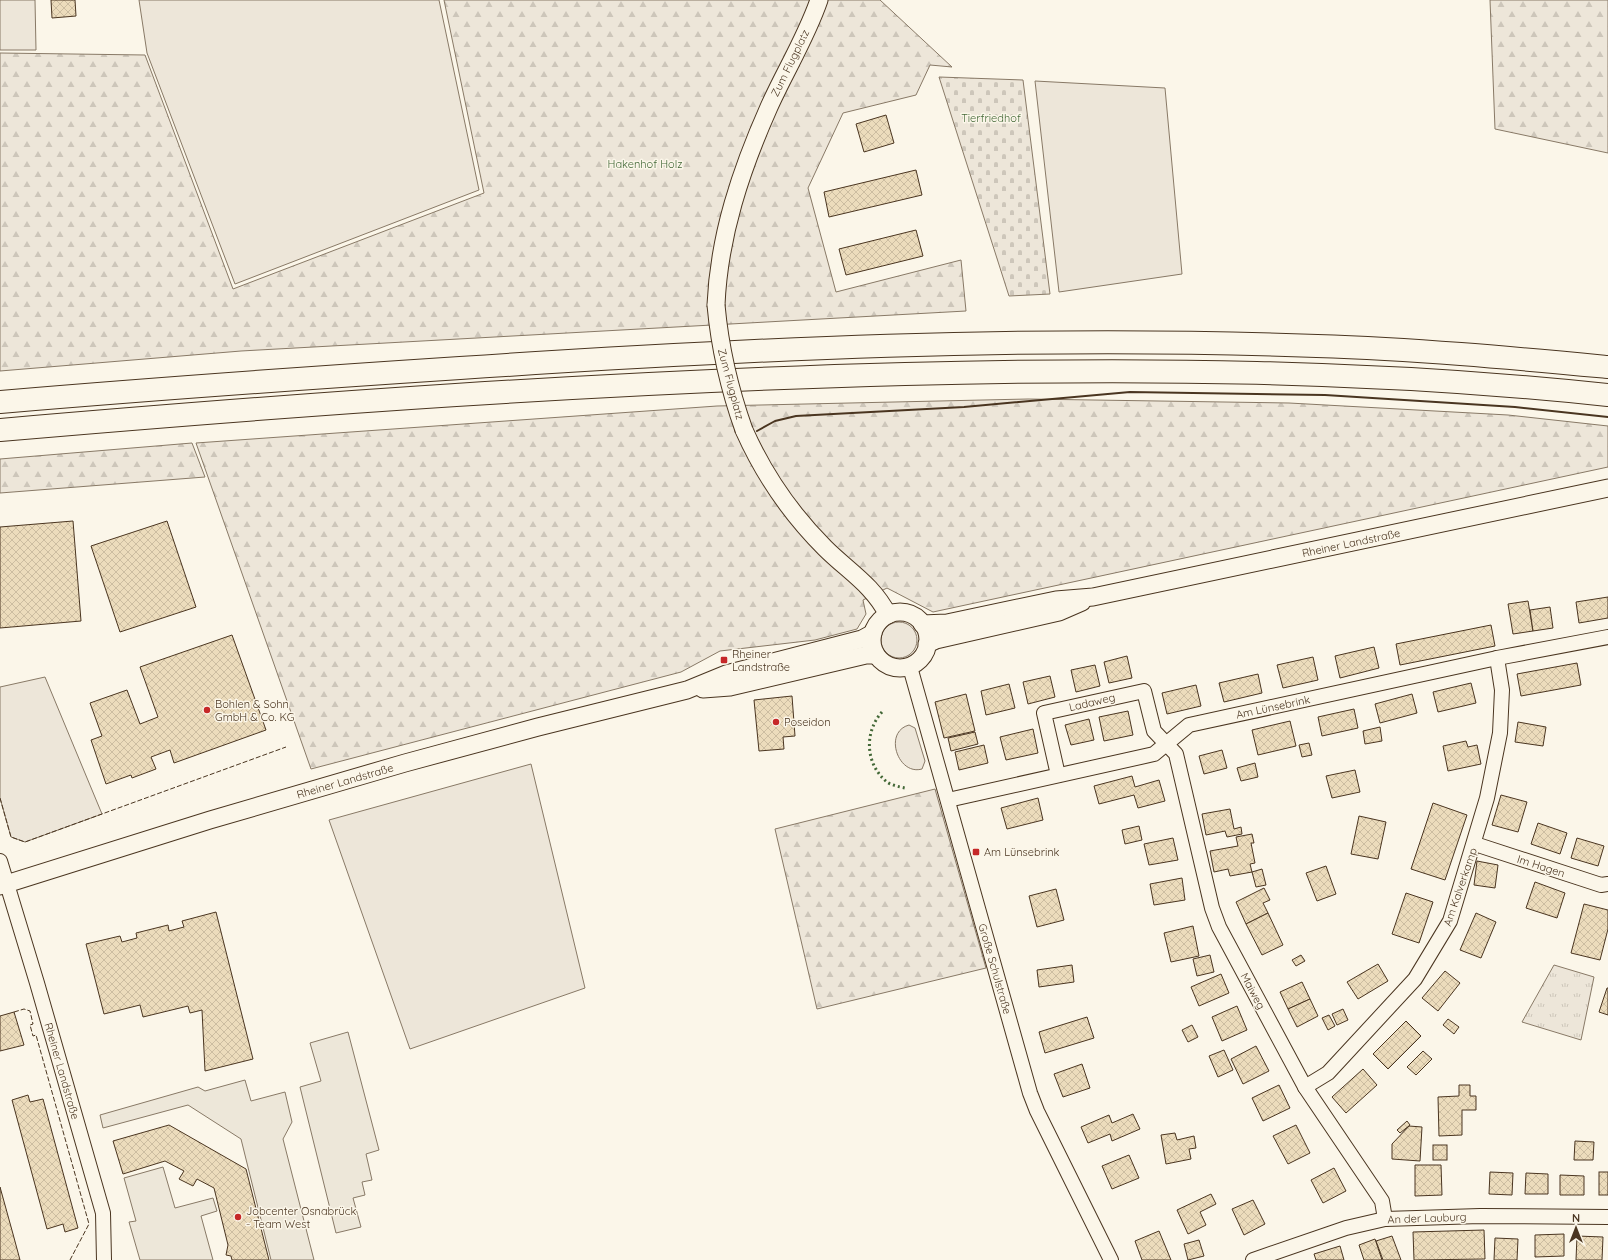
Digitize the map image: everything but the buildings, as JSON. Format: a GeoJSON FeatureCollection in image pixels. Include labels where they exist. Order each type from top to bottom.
{"type":"FeatureCollection","features":[{"type":"Feature","properties":{"kind":"highway"},"geometry":{"type":"LineString","coordinates":[[0,402],[136,390],[621,357],[825,347],[1029,342],[1317,346],[1476,355],[1608,367]]}},
{"type":"Feature","properties":{"kind":"highway"},"geometry":{"type":"LineString","coordinates":[[0,430],[588,387],[755,378],[1039,370],[1215,371],[1342,375],[1467,382],[1608,395]]}},
{"type":"Feature","properties":{"kind":"street","name":"Zum Flugplatz"},"geometry":{"type":"LineString","coordinates":[[819,0],[800,47],[769,106],[743,170],[726,226],[718,275],[716,305],[719,340],[731,396],[744,430],[773,485],[798,519],[826,549],[871,589],[888,615]]}},
{"type":"Feature","properties":{"kind":"street","name":"Rheiner Landstraße"},"geometry":{"type":"LineString","coordinates":[[922,624],[947,623],[1056,600],[1093,598],[1608,488]]}},
{"type":"Feature","properties":{"kind":"street","name":"Rheiner Landstraße"},"geometry":{"type":"LineString","coordinates":[[927,644],[936,640],[1059,612],[1093,598]]}},
{"type":"Feature","properties":{"kind":"street"},"geometry":{"type":"LineString","coordinates":[[897,613],[907,614],[915,617],[922,624],[926,630],[927,644],[922,658],[910,667],[891,667],[882,662],[876,655],[873,648],[873,633],[876,626],[888,615],[897,613]]}},
{"type":"Feature","properties":{"kind":"street","name":"Rheiner Landstraße"},"geometry":{"type":"LineString","coordinates":[[104,1260],[103,1213],[39,989],[4,885],[210,820],[405,763],[538,727],[687,690],[726,674],[862,639],[873,633]]}},
{"type":"Feature","properties":{"kind":"street","name":"Am Lünsebrink"},"geometry":{"type":"LineString","coordinates":[[948,800],[1154,754],[1189,725],[1497,658],[1608,637]]}},
{"type":"Feature","properties":{"kind":"street","name":"Rheiner Landstraße"},"geometry":{"type":"LineString","coordinates":[[687,690],[730,687],[866,655],[876,655]]}},
{"type":"Feature","properties":{"kind":"street","name":"Am Kalverkamp"},"geometry":{"type":"LineString","coordinates":[[1305,1087],[1328,1073],[1415,979],[1450,921],[1488,798],[1500,733],[1502,690],[1497,658]]}},
{"type":"Feature","properties":{"kind":"street","name":"Große Schulstraße"},"geometry":{"type":"LineString","coordinates":[[910,667],[1032,1099],[1111,1260]]}},
{"type":"Feature","properties":{"kind":"street","name":"Ladaweg"},"geometry":{"type":"LineString","coordinates":[[1058,775],[1044,713],[1144,690],[1154,731],[1167,743]]}},
{"type":"Feature","properties":{"kind":"street","name":"Maiweg"},"geometry":{"type":"LineString","coordinates":[[1167,743],[1176,754],[1212,908],[1219,927],[1305,1087],[1382,1200],[1385,1219]]}},
{"type":"Feature","properties":{"kind":"street","name":"Im Hagen"},"geometry":{"type":"LineString","coordinates":[[1475,844],[1601,884],[1608,884]]}},
{"type":"Feature","properties":{"kind":"street"},"geometry":{"type":"LineString","coordinates":[[0,861],[4,885]]}},
{"type":"Feature","properties":{"kind":"street","name":"An der Lauburg"},"geometry":{"type":"LineString","coordinates":[[1253,1260],[1346,1228],[1385,1219],[1480,1216],[1608,1217]]}},
{"type":"Feature","properties":{"kind":"green space"},"geometry":{"type":"Polygon","coordinates":[[[0,0],[35,0],[36,50],[0,50],[0,0]]]}},
{"type":"Feature","properties":{"kind":"green space"},"geometry":{"type":"Polygon","coordinates":[[[139,0],[439,0],[479,190],[235,284],[147,53],[139,0]]]}},
{"type":"Feature","properties":{"kind":"green space","name":"Hakenhof Holz"},"geometry":{"type":"Polygon","coordinates":[[[444,0],[880,0],[952,67],[930,65],[916,95],[843,113],[808,188],[836,292],[961,260],[966,311],[241,351],[0,371],[0,53],[145,55],[233,289],[484,193],[444,0]]]}},
{"type":"Feature","properties":{"kind":"green space"},"geometry":{"type":"Polygon","coordinates":[[[1490,0],[1608,0],[1608,153],[1495,129],[1490,0]]]}},
{"type":"Feature","properties":{"kind":"green space","name":"Tierfriedhof"},"geometry":{"type":"Polygon","coordinates":[[[939,77],[1023,80],[1050,294],[1009,296],[939,77]]]}},
{"type":"Feature","properties":{"kind":"green space"},"geometry":{"type":"Polygon","coordinates":[[[1035,81],[1165,88],[1182,274],[1059,292],[1035,81]]]}},
{"type":"Feature","properties":{"kind":"green space"},"geometry":{"type":"Polygon","coordinates":[[[1028,399],[1289,403],[1508,415],[1608,426],[1608,467],[933,612],[887,588],[863,600],[866,614],[857,629],[815,640],[720,651],[681,672],[311,769],[196,443],[717,406],[1028,399]]]}},
{"type":"Feature","properties":{"kind":"green space"},"geometry":{"type":"Polygon","coordinates":[[[192,443],[205,477],[0,493],[0,459],[192,443]]]}},
{"type":"Feature","properties":{"kind":"green space"},"geometry":{"type":"Polygon","coordinates":[[[899,622],[912,627],[917,640],[912,653],[899,658],[886,653],[881,640],[886,627],[899,622]]]}},
{"type":"Feature","properties":{"kind":"green space"},"geometry":{"type":"Polygon","coordinates":[[[45,677],[102,814],[25,842],[11,837],[0,798],[0,687],[45,677]]]}},
{"type":"Feature","properties":{"kind":"green space"},"geometry":{"type":"Polygon","coordinates":[[[909,725],[915,728],[925,761],[922,769],[913,769],[906,766],[900,760],[897,752],[895,744],[897,736],[901,729],[909,725]]]}},
{"type":"Feature","properties":{"kind":"green space"},"geometry":{"type":"Polygon","coordinates":[[[531,764],[585,988],[410,1049],[329,820],[531,764]]]}},
{"type":"Feature","properties":{"kind":"green space"},"geometry":{"type":"Polygon","coordinates":[[[935,789],[986,968],[817,1009],[775,829],[935,789]]]}},
{"type":"Feature","properties":{"kind":"green space"},"geometry":{"type":"Polygon","coordinates":[[[1554,965],[1594,977],[1581,1040],[1522,1022],[1554,965]]]}},
{"type":"Feature","properties":{"kind":"shaded area"},"geometry":{"type":"Polygon","coordinates":[[[348,1032],[379,1150],[366,1154],[372,1180],[362,1182],[365,1195],[353,1198],[361,1227],[336,1233],[300,1087],[321,1081],[310,1043],[348,1032]]]}},
{"type":"Feature","properties":{"kind":"shaded area"},"geometry":{"type":"Polygon","coordinates":[[[245,1080],[251,1101],[285,1092],[292,1122],[283,1139],[314,1260],[271,1260],[241,1139],[188,1105],[103,1128],[100,1115],[198,1087],[205,1091],[245,1080]]]}},
{"type":"Feature","properties":{"kind":"shaded area"},"geometry":{"type":"Polygon","coordinates":[[[163,1167],[175,1208],[213,1198],[217,1211],[201,1216],[213,1260],[140,1260],[129,1222],[136,1221],[124,1178],[163,1167]]]}},
{"type":"Feature","properties":{"kind":"hedge"},"geometry":{"type":"LineString","coordinates":[[882,712],[872,729],[870,738],[871,757],[874,766],[887,782],[905,788]]}},
{"type":"Feature","properties":{"kind":"fence"},"geometry":{"type":"LineString","coordinates":[[0,798],[11,837],[25,842],[286,747]]}},
{"type":"Feature","properties":{"kind":"fence"},"geometry":{"type":"LineString","coordinates":[[14,1012],[24,1009],[30,1011],[33,1024],[30,1025],[33,1036],[36,1035],[89,1224],[70,1260]]}},
{"type":"Feature","properties":{"kind":"wall"},"geometry":{"type":"LineString","coordinates":[[757,431],[775,421],[796,416],[964,407],[1130,392],[1325,395],[1515,407],[1608,417]]}},
{"type":"Feature","properties":{"kind":"place","name":"Rheiner Landstraße"},"geometry":{"type":"Point","coordinates":[724,660]}},
{"type":"Feature","properties":{"kind":"place","name":"Bohlen & Sohn GmbH & Co. KG"},"geometry":{"type":"Point","coordinates":[207,710]}},
{"type":"Feature","properties":{"kind":"place","name":"Poseidon"},"geometry":{"type":"Point","coordinates":[776,722]}},
{"type":"Feature","properties":{"kind":"place","name":"Am Lünsebrink"},"geometry":{"type":"Point","coordinates":[976,852]}},
{"type":"Feature","properties":{"kind":"place","name":"Jobcenter Osnabrück - Team West"},"geometry":{"type":"Point","coordinates":[238,1217]}}]}
